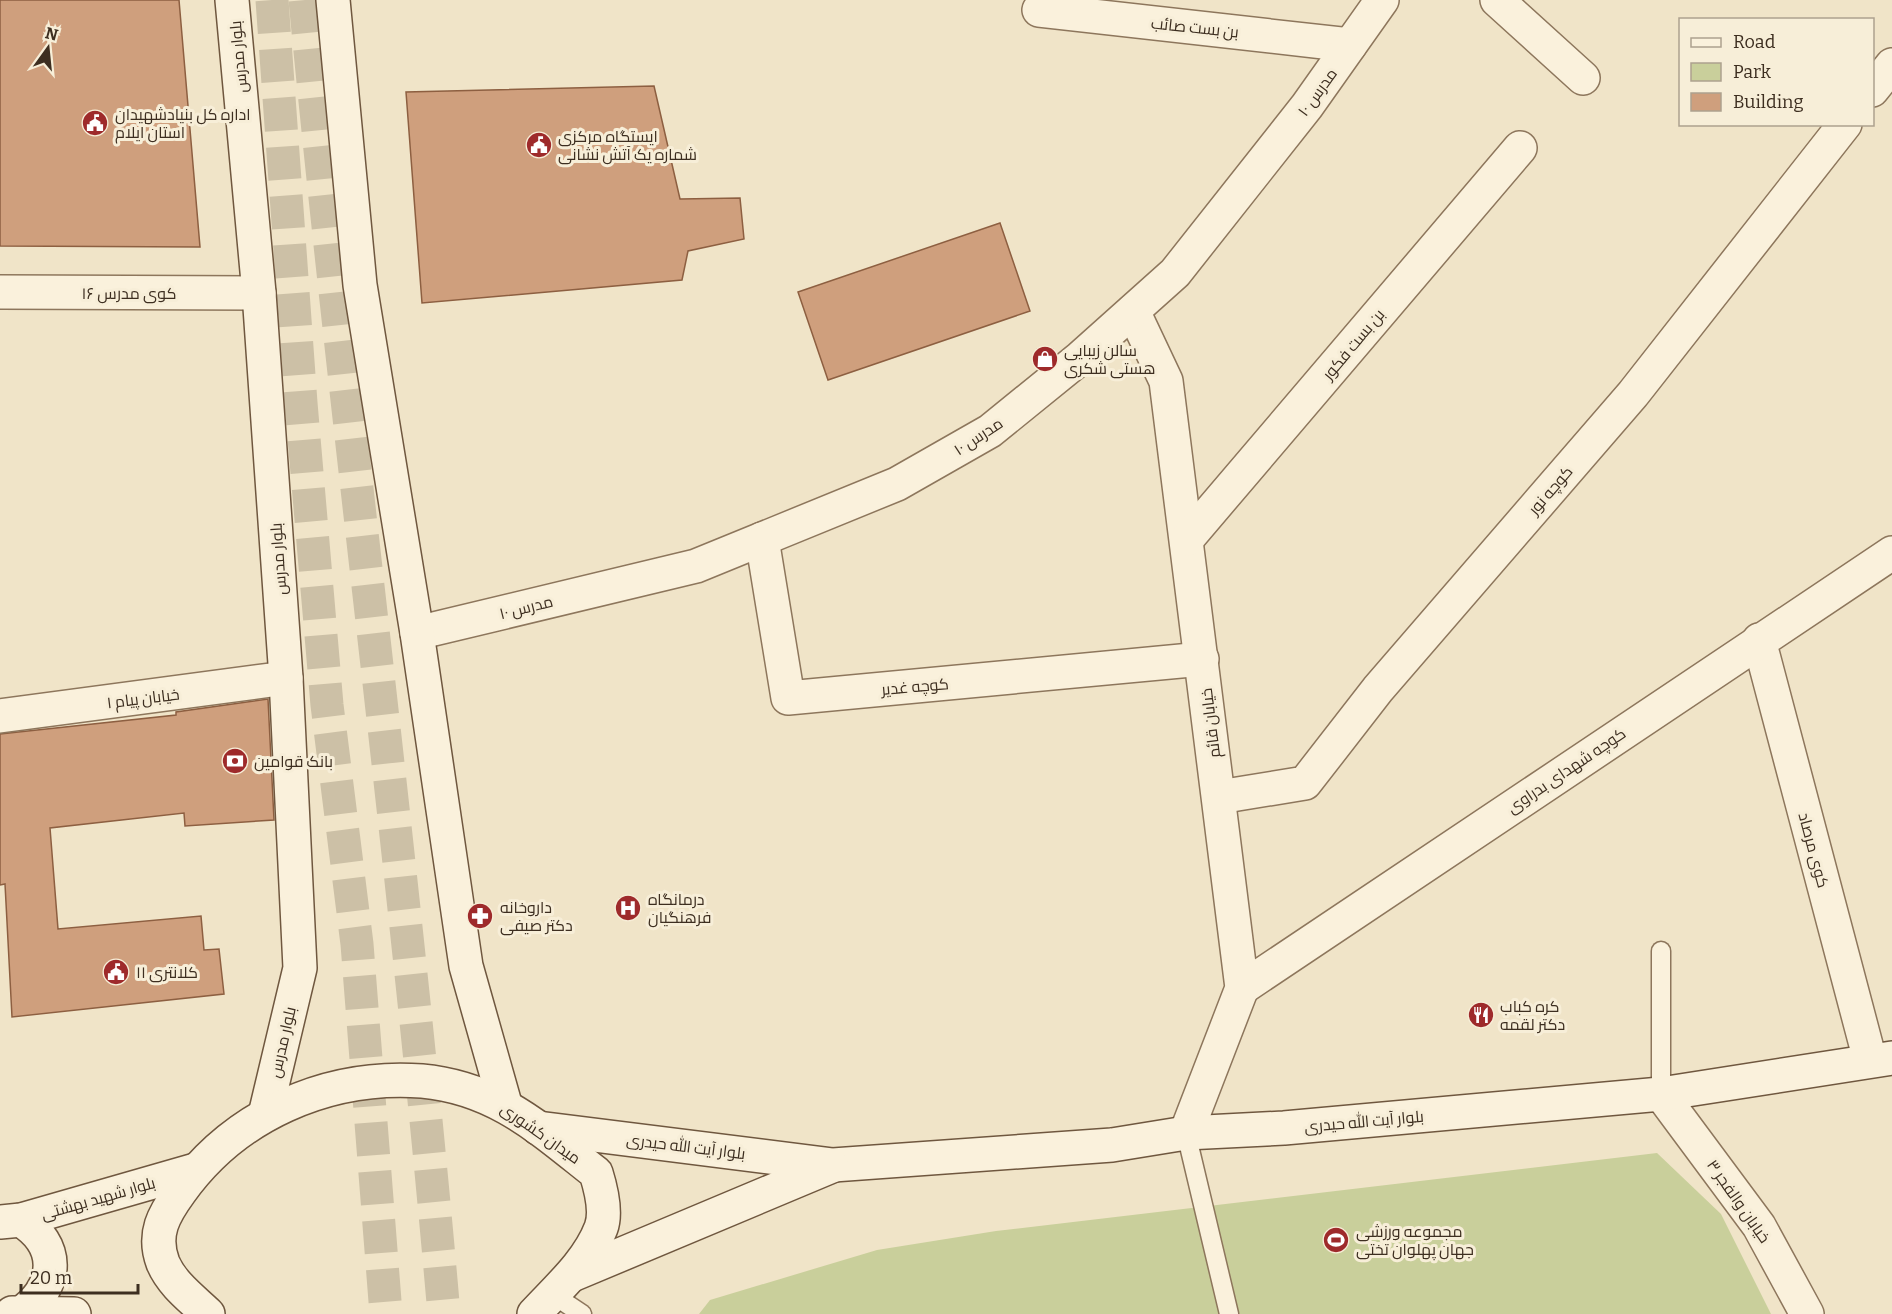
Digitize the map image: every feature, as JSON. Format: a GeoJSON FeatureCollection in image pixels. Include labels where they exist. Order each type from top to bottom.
{"type":"FeatureCollection","features":[{"type":"Feature","properties":{"kind":"street","name":"بلوار مدرس"},"geometry":{"type":"LineString","coordinates":[[232,0],[259,294],[286,678],[300,968],[265,1115]]}},
{"type":"Feature","properties":{"kind":"street"},"geometry":{"type":"LineString","coordinates":[[333,0],[360,285],[417,633],[466,966],[505,1104]]}},
{"type":"Feature","properties":{"kind":"street","name":"مدرس ۱۰"},"geometry":{"type":"LineString","coordinates":[[417,633],[696,566],[897,484],[990,431],[1080,358],[1175,273],[1308,106],[1382,0]]}},
{"type":"Feature","properties":{"kind":"street"},"geometry":{"type":"LineString","coordinates":[[1497,0],[1582,78]]}},
{"type":"Feature","properties":{"kind":"street","name":"بن بست صائب"},"geometry":{"type":"LineString","coordinates":[[1039,10],[1350,45]]}},
{"type":"Feature","properties":{"kind":"street"},"geometry":{"type":"LineString","coordinates":[[1874,88],[1892,66]]}},
{"type":"Feature","properties":{"kind":"street","name":"کوچه نور"},"geometry":{"type":"LineString","coordinates":[[1219,797],[1305,783],[1378,690],[1633,394],[1843,126]]}},
{"type":"Feature","properties":{"kind":"street","name":"بن بست فکور"},"geometry":{"type":"LineString","coordinates":[[1187,539],[1520,148]]}},
{"type":"Feature","properties":{"kind":"street","name":"کوی مدرس ۱۶"},"geometry":{"type":"LineString","coordinates":[[0,292],[259,294]]}},
{"type":"Feature","properties":{"kind":"street","name":"خیابان قائم"},"geometry":{"type":"LineString","coordinates":[[1133,311],[1166,381],[1242,988],[1186,1132]]}},
{"type":"Feature","properties":{"kind":"street","name":"کوچه غدیر"},"geometry":{"type":"LineString","coordinates":[[762,538],[788,698],[1202,659]]}},
{"type":"Feature","properties":{"kind":"street","name":"کوچه شهدای بدراوی"},"geometry":{"type":"LineString","coordinates":[[1242,988],[1759,640],[1892,554]]}},
{"type":"Feature","properties":{"kind":"street","name":"کوی مرصاد"},"geometry":{"type":"LineString","coordinates":[[1759,640],[1881,1059]]}},
{"type":"Feature","properties":{"kind":"street","name":"خیابان پیام ۱"},"geometry":{"type":"LineString","coordinates":[[0,716],[286,678]]}},
{"type":"Feature","properties":{"kind":"street","name":"بلوار آیت الله حیدری"},"geometry":{"type":"LineString","coordinates":[[538,1128],[833,1165],[1112,1145],[1186,1132],[1284,1128],[1661,1094],[1881,1059]]}},
{"type":"Feature","properties":{"kind":"street","name":"میدان کشوری"},"geometry":{"type":"LineString","coordinates":[[208,1314],[173,1281],[162,1261],[159,1239],[162,1217],[195,1170],[238,1131],[288,1102],[353,1083],[422,1082],[471,1091],[505,1104],[596,1173],[601,1191],[601,1228],[553,1295]]}},
{"type":"Feature","properties":{"kind":"street","name":"خیابان والفجر ۳"},"geometry":{"type":"LineString","coordinates":[[1661,1094],[1759,1226],[1807,1314]]}},
{"type":"Feature","properties":{"kind":"street","name":"بلوار آیت الله حیدری"},"geometry":{"type":"LineString","coordinates":[[553,1295],[833,1165]]}},
{"type":"Feature","properties":{"kind":"street","name":"بلوار شهید بهشتی"},"geometry":{"type":"LineString","coordinates":[[10,1221],[195,1170]]}},
{"type":"Feature","properties":{"kind":"street"},"geometry":{"type":"LineString","coordinates":[[10,1221],[34,1229],[43,1240],[49,1254],[50,1269],[46,1286],[37,1301],[14,1313]]}},
{"type":"Feature","properties":{"kind":"street"},"geometry":{"type":"LineString","coordinates":[[14,1313],[74,1314]]}},
{"type":"Feature","properties":{"kind":"lane"},"geometry":{"type":"LineString","coordinates":[[1660,951],[1661,1094]]}},
{"type":"Feature","properties":{"kind":"lane"},"geometry":{"type":"LineString","coordinates":[[1186,1132],[1229,1314]]}},
{"type":"Feature","properties":{"kind":"lane"},"geometry":{"type":"LineString","coordinates":[[553,1295],[582,1314]]}},
{"type":"Feature","properties":{"kind":"green space","name":"مجموعه ورزشی جهان پهلوان تختی"},"geometry":{"type":"Polygon","coordinates":[[[1657,1153],[1721,1214],[1771,1314],[699,1314],[710,1300],[877,1250],[996,1231],[1657,1153]]]}},
{"type":"Feature","properties":{"kind":"building","name":"اداره کل بنیادشهیدان استان ایلام"},"geometry":{"type":"Polygon","coordinates":[[[0,0],[179,0],[200,247],[0,246],[0,0]]]}},
{"type":"Feature","properties":{"kind":"building","name":"ایستگاه مرکزی شماره یک آتش نشانی"},"geometry":{"type":"Polygon","coordinates":[[[654,86],[680,199],[740,198],[744,239],[688,251],[682,280],[422,303],[406,92],[654,86]]]}},
{"type":"Feature","properties":{"kind":"building"},"geometry":{"type":"Polygon","coordinates":[[[1000,223],[1030,311],[828,380],[798,292],[1000,223]]]}},
{"type":"Feature","properties":{"kind":"building"},"geometry":{"type":"Polygon","coordinates":[[[268,699],[274,820],[185,826],[184,813],[50,828],[58,929],[201,916],[204,950],[219,949],[224,994],[12,1017],[5,884],[0,885],[0,734],[176,715],[176,712],[268,699]]]}},
{"type":"Feature","properties":{"kind":"tunnel"},"geometry":{"type":"LineString","coordinates":[[272,0],[301,403],[327,705],[357,944],[386,1314]]}},
{"type":"Feature","properties":{"kind":"tunnel"},"geometry":{"type":"LineString","coordinates":[[305,0],[321,164],[412,985],[444,1314]]}},
{"type":"Feature","properties":{"kind":"place","name":"اداره کل بنیادشهیدان استان ایلام"},"geometry":{"type":"Point","coordinates":[95,123]}},
{"type":"Feature","properties":{"kind":"place","name":"ایستگاه مرکزی شماره یک آتش نشانی"},"geometry":{"type":"Point","coordinates":[539,145]}},
{"type":"Feature","properties":{"kind":"place","name":"سالن زیبایی هستی شکری"},"geometry":{"type":"Point","coordinates":[1045,359]}},
{"type":"Feature","properties":{"kind":"place","name":"بانک قوامین"},"geometry":{"type":"Point","coordinates":[235,761]}},
{"type":"Feature","properties":{"kind":"place","name":"درمانگاه فرهنگیان"},"geometry":{"type":"Point","coordinates":[628,908]}},
{"type":"Feature","properties":{"kind":"place","name":"داروخانه دکتر صیفی"},"geometry":{"type":"Point","coordinates":[480,916]}},
{"type":"Feature","properties":{"kind":"place","name":"کلانتری ۱۱"},"geometry":{"type":"Point","coordinates":[116,972]}},
{"type":"Feature","properties":{"kind":"place","name":"کره کباب دکتر لقمه"},"geometry":{"type":"Point","coordinates":[1481,1015]}},
{"type":"Feature","properties":{"kind":"place","name":"مجموعه ورزشی جهان پهلوان تختی"},"geometry":{"type":"Point","coordinates":[1336,1240]}}]}
